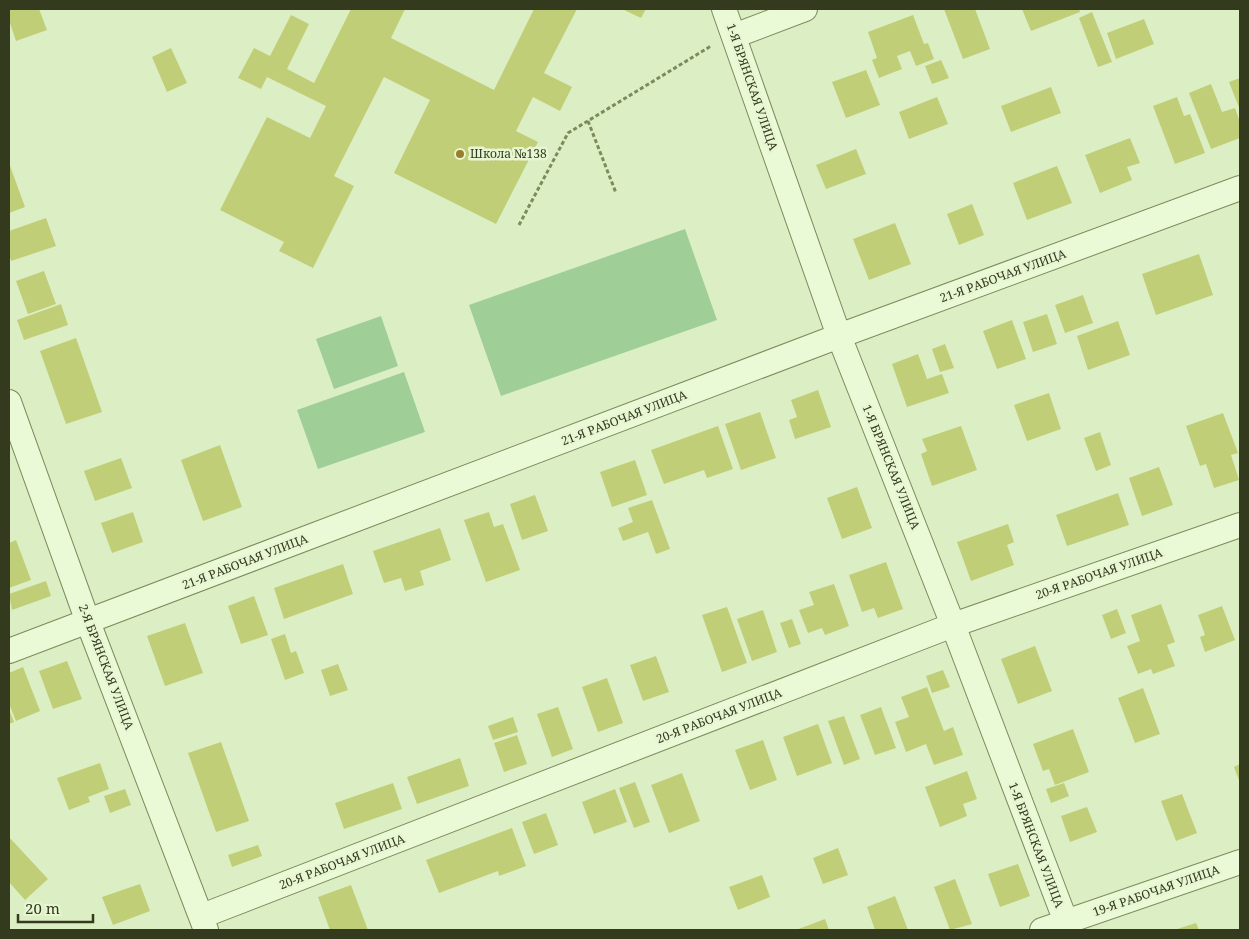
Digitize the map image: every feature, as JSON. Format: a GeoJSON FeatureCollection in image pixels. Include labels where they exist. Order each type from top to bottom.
{"type":"FeatureCollection","features":[{"type":"Feature","properties":{"kind":"street","name":"1-Я БРЯНСКАЯ УЛИЦА"},"geometry":{"type":"LineString","coordinates":[[724,9],[839,336],[953,625],[1066,922]]}},
{"type":"Feature","properties":{"kind":"street"},"geometry":{"type":"LineString","coordinates":[[734,36],[805,9]]}},
{"type":"Feature","properties":{"kind":"street","name":"21-Я РАБОЧАЯ УЛИЦА"},"geometry":{"type":"LineString","coordinates":[[9,651],[839,336],[1240,188]]}},
{"type":"Feature","properties":{"kind":"street","name":"2-Я БРЯНСКАЯ УЛИЦА"},"geometry":{"type":"LineString","coordinates":[[9,402],[88,622],[204,923]]}},
{"type":"Feature","properties":{"kind":"street","name":"20-Я РАБОЧАЯ УЛИЦА"},"geometry":{"type":"LineString","coordinates":[[204,923],[953,625],[1240,525]]}},
{"type":"Feature","properties":{"kind":"street","name":"19-Я РАБОЧАЯ УЛИЦА"},"geometry":{"type":"LineString","coordinates":[[1042,930],[1240,862]]}},
{"type":"Feature","properties":{"kind":"path"},"geometry":{"type":"LineString","coordinates":[[519,225],[568,133],[724,38],[734,36]]}},
{"type":"Feature","properties":{"kind":"path"},"geometry":{"type":"LineString","coordinates":[[588,121],[616,193]]}},
{"type":"Feature","properties":{"kind":"green space"},"geometry":{"type":"Polygon","coordinates":[[[685,229],[717,320],[501,396],[469,305],[685,229]]]}},
{"type":"Feature","properties":{"kind":"green space"},"geometry":{"type":"Polygon","coordinates":[[[381,316],[398,366],[334,389],[316,339],[381,316]]]}},
{"type":"Feature","properties":{"kind":"green space"},"geometry":{"type":"Polygon","coordinates":[[[404,372],[425,432],[318,469],[297,410],[404,372]]]}},
{"type":"Feature","properties":{"kind":"building"},"geometry":{"type":"Polygon","coordinates":[[[9,9],[39,9],[47,30],[16,41],[9,20],[9,9]]]}},
{"type":"Feature","properties":{"kind":"building"},"geometry":{"type":"Polygon","coordinates":[[[351,9],[405,9],[391,38],[494,90],[534,9],[577,9],[544,73],[572,87],[560,111],[533,97],[516,131],[538,142],[496,224],[394,173],[430,100],[384,77],[334,176],[354,186],[313,268],[279,251],[284,242],[220,210],[267,117],[310,138],[326,106],[267,77],[261,89],[238,78],[254,48],[270,56],[291,15],[309,24],[287,69],[314,83],[351,9]]]}},
{"type":"Feature","properties":{"kind":"building"},"geometry":{"type":"Polygon","coordinates":[[[622,9],[646,9],[641,18],[622,9]]]}},
{"type":"Feature","properties":{"kind":"building"},"geometry":{"type":"Polygon","coordinates":[[[944,9],[975,9],[990,49],[963,59],[944,9]]]}},
{"type":"Feature","properties":{"kind":"building"},"geometry":{"type":"Polygon","coordinates":[[[1022,9],[1079,9],[1080,12],[1031,31],[1022,9]]]}},
{"type":"Feature","properties":{"kind":"building"},"geometry":{"type":"Polygon","coordinates":[[[1092,12],[1112,62],[1098,67],[1079,18],[1092,12]]]}},
{"type":"Feature","properties":{"kind":"building"},"geometry":{"type":"Polygon","coordinates":[[[913,15],[924,44],[928,43],[934,59],[916,66],[910,51],[897,56],[902,69],[879,78],[872,60],[877,58],[868,32],[913,15]]]}},
{"type":"Feature","properties":{"kind":"building"},"geometry":{"type":"Polygon","coordinates":[[[1144,19],[1154,44],[1116,59],[1107,33],[1144,19]]]}},
{"type":"Feature","properties":{"kind":"building"},"geometry":{"type":"Polygon","coordinates":[[[171,48],[187,83],[167,92],[152,57],[171,48]]]}},
{"type":"Feature","properties":{"kind":"building"},"geometry":{"type":"Polygon","coordinates":[[[941,60],[949,78],[932,84],[925,66],[941,60]]]}},
{"type":"Feature","properties":{"kind":"building"},"geometry":{"type":"Polygon","coordinates":[[[866,70],[880,105],[846,118],[832,82],[866,70]]]}},
{"type":"Feature","properties":{"kind":"building"},"geometry":{"type":"Polygon","coordinates":[[[1240,78],[1240,110],[1229,82],[1240,78]]]}},
{"type":"Feature","properties":{"kind":"building"},"geometry":{"type":"Polygon","coordinates":[[[1211,84],[1222,112],[1235,108],[1240,122],[1240,138],[1211,149],[1189,93],[1211,84]]]}},
{"type":"Feature","properties":{"kind":"building"},"geometry":{"type":"Polygon","coordinates":[[[1051,87],[1061,113],[1011,132],[1001,106],[1051,87]]]}},
{"type":"Feature","properties":{"kind":"building"},"geometry":{"type":"Polygon","coordinates":[[[937,97],[948,124],[909,139],[899,112],[937,97]]]}},
{"type":"Feature","properties":{"kind":"building"},"geometry":{"type":"Polygon","coordinates":[[[1177,97],[1184,116],[1190,114],[1205,153],[1175,164],[1153,106],[1177,97]]]}},
{"type":"Feature","properties":{"kind":"building"},"geometry":{"type":"Polygon","coordinates":[[[1130,138],[1140,163],[1127,167],[1132,180],[1100,193],[1085,155],[1130,138]]]}},
{"type":"Feature","properties":{"kind":"building"},"geometry":{"type":"Polygon","coordinates":[[[856,149],[866,174],[826,189],[816,165],[856,149]]]}},
{"type":"Feature","properties":{"kind":"building"},"geometry":{"type":"Polygon","coordinates":[[[9,163],[25,207],[9,213],[9,163]]]}},
{"type":"Feature","properties":{"kind":"building"},"geometry":{"type":"Polygon","coordinates":[[[1057,166],[1072,203],[1027,220],[1013,183],[1057,166]]]}},
{"type":"Feature","properties":{"kind":"building"},"geometry":{"type":"Polygon","coordinates":[[[972,204],[984,235],[959,245],[947,214],[972,204]]]}},
{"type":"Feature","properties":{"kind":"building"},"geometry":{"type":"Polygon","coordinates":[[[46,218],[56,246],[11,261],[9,254],[9,231],[46,218]]]}},
{"type":"Feature","properties":{"kind":"building"},"geometry":{"type":"Polygon","coordinates":[[[895,223],[911,264],[869,280],[853,239],[895,223]]]}},
{"type":"Feature","properties":{"kind":"building"},"geometry":{"type":"Polygon","coordinates":[[[1199,254],[1213,295],[1156,315],[1142,274],[1199,254]]]}},
{"type":"Feature","properties":{"kind":"building"},"geometry":{"type":"Polygon","coordinates":[[[44,271],[56,304],[28,314],[16,281],[44,271]]]}},
{"type":"Feature","properties":{"kind":"building"},"geometry":{"type":"Polygon","coordinates":[[[1083,295],[1093,323],[1065,333],[1055,305],[1083,295]]]}},
{"type":"Feature","properties":{"kind":"building"},"geometry":{"type":"Polygon","coordinates":[[[61,304],[68,325],[24,340],[17,320],[61,304]]]}},
{"type":"Feature","properties":{"kind":"building"},"geometry":{"type":"Polygon","coordinates":[[[1047,314],[1057,344],[1033,352],[1023,322],[1047,314]]]}},
{"type":"Feature","properties":{"kind":"building"},"geometry":{"type":"Polygon","coordinates":[[[1012,320],[1026,359],[997,369],[983,331],[1012,320]]]}},
{"type":"Feature","properties":{"kind":"building"},"geometry":{"type":"Polygon","coordinates":[[[1118,321],[1130,355],[1088,370],[1077,336],[1118,321]]]}},
{"type":"Feature","properties":{"kind":"building"},"geometry":{"type":"Polygon","coordinates":[[[76,338],[102,412],[66,424],[40,351],[76,338]]]}},
{"type":"Feature","properties":{"kind":"building"},"geometry":{"type":"Polygon","coordinates":[[[945,344],[954,368],[940,372],[932,349],[945,344]]]}},
{"type":"Feature","properties":{"kind":"building"},"geometry":{"type":"Polygon","coordinates":[[[918,354],[927,379],[942,374],[949,393],[907,407],[892,364],[918,354]]]}},
{"type":"Feature","properties":{"kind":"building"},"geometry":{"type":"Polygon","coordinates":[[[818,390],[831,427],[795,439],[789,420],[797,417],[791,400],[818,390]]]}},
{"type":"Feature","properties":{"kind":"building"},"geometry":{"type":"Polygon","coordinates":[[[1049,393],[1061,429],[1027,441],[1014,405],[1049,393]]]}},
{"type":"Feature","properties":{"kind":"building"},"geometry":{"type":"Polygon","coordinates":[[[760,412],[776,458],[741,470],[725,424],[760,412]]]}},
{"type":"Feature","properties":{"kind":"building"},"geometry":{"type":"Polygon","coordinates":[[[1223,413],[1238,453],[1231,455],[1239,480],[1214,488],[1206,464],[1200,466],[1186,426],[1223,413]]]}},
{"type":"Feature","properties":{"kind":"building"},"geometry":{"type":"Polygon","coordinates":[[[718,426],[733,469],[707,478],[704,470],[664,484],[651,450],[718,426]]]}},
{"type":"Feature","properties":{"kind":"building"},"geometry":{"type":"Polygon","coordinates":[[[961,426],[977,470],[932,486],[921,454],[927,451],[922,439],[961,426]]]}},
{"type":"Feature","properties":{"kind":"building"},"geometry":{"type":"Polygon","coordinates":[[[1100,432],[1111,465],[1096,471],[1084,438],[1100,432]]]}},
{"type":"Feature","properties":{"kind":"building"},"geometry":{"type":"Polygon","coordinates":[[[220,445],[242,507],[203,521],[181,460],[220,445]]]}},
{"type":"Feature","properties":{"kind":"building"},"geometry":{"type":"Polygon","coordinates":[[[121,458],[132,488],[95,501],[84,471],[121,458]]]}},
{"type":"Feature","properties":{"kind":"building"},"geometry":{"type":"Polygon","coordinates":[[[635,460],[647,495],[612,507],[600,472],[635,460]]]}},
{"type":"Feature","properties":{"kind":"building"},"geometry":{"type":"Polygon","coordinates":[[[1159,467],[1173,505],[1142,516],[1129,478],[1159,467]]]}},
{"type":"Feature","properties":{"kind":"building"},"geometry":{"type":"Polygon","coordinates":[[[857,487],[872,528],[842,539],[827,498],[857,487]]]}},
{"type":"Feature","properties":{"kind":"building"},"geometry":{"type":"Polygon","coordinates":[[[1118,493],[1129,525],[1067,546],[1056,515],[1118,493]]]}},
{"type":"Feature","properties":{"kind":"building"},"geometry":{"type":"Polygon","coordinates":[[[535,495],[548,531],[522,540],[510,504],[535,495]]]}},
{"type":"Feature","properties":{"kind":"building"},"geometry":{"type":"Polygon","coordinates":[[[652,500],[670,549],[656,554],[648,532],[623,541],[618,528],[633,522],[628,508],[652,500]]]}},
{"type":"Feature","properties":{"kind":"building"},"geometry":{"type":"Polygon","coordinates":[[[133,512],[143,542],[112,553],[101,523],[133,512]]]}},
{"type":"Feature","properties":{"kind":"building"},"geometry":{"type":"Polygon","coordinates":[[[489,512],[494,527],[503,524],[520,570],[486,582],[464,520],[489,512]]]}},
{"type":"Feature","properties":{"kind":"building"},"geometry":{"type":"Polygon","coordinates":[[[1008,524],[1014,542],[1007,545],[1014,565],[971,581],[957,542],[1008,524]]]}},
{"type":"Feature","properties":{"kind":"building"},"geometry":{"type":"Polygon","coordinates":[[[440,528],[451,560],[420,571],[424,585],[405,591],[401,578],[384,583],[373,551],[440,528]]]}},
{"type":"Feature","properties":{"kind":"building"},"geometry":{"type":"Polygon","coordinates":[[[16,540],[31,580],[9,588],[9,543],[16,540]]]}},
{"type":"Feature","properties":{"kind":"building"},"geometry":{"type":"Polygon","coordinates":[[[886,562],[903,609],[878,618],[874,608],[862,612],[849,575],[886,562]]]}},
{"type":"Feature","properties":{"kind":"building"},"geometry":{"type":"Polygon","coordinates":[[[343,564],[353,594],[284,619],[274,588],[343,564]]]}},
{"type":"Feature","properties":{"kind":"building"},"geometry":{"type":"Polygon","coordinates":[[[46,581],[51,596],[12,610],[9,594],[46,581]]]}},
{"type":"Feature","properties":{"kind":"building"},"geometry":{"type":"Polygon","coordinates":[[[834,584],[849,626],[825,635],[822,628],[808,633],[799,610],[814,605],[809,592],[834,584]]]}},
{"type":"Feature","properties":{"kind":"building"},"geometry":{"type":"Polygon","coordinates":[[[254,596],[268,635],[241,644],[228,606],[254,596]]]}},
{"type":"Feature","properties":{"kind":"building"},"geometry":{"type":"Polygon","coordinates":[[[1161,604],[1175,642],[1167,645],[1175,666],[1153,674],[1151,669],[1138,674],[1127,646],[1140,641],[1131,615],[1161,604]]]}},
{"type":"Feature","properties":{"kind":"building"},"geometry":{"type":"Polygon","coordinates":[[[1222,606],[1235,640],[1205,652],[1200,637],[1205,635],[1198,615],[1222,606]]]}},
{"type":"Feature","properties":{"kind":"building"},"geometry":{"type":"Polygon","coordinates":[[[727,607],[747,663],[722,672],[702,615],[727,607]]]}},
{"type":"Feature","properties":{"kind":"building"},"geometry":{"type":"Polygon","coordinates":[[[1117,609],[1126,633],[1111,639],[1102,615],[1117,609]]]}},
{"type":"Feature","properties":{"kind":"building"},"geometry":{"type":"Polygon","coordinates":[[[763,610],[777,652],[752,661],[737,619],[763,610]]]}},
{"type":"Feature","properties":{"kind":"building"},"geometry":{"type":"Polygon","coordinates":[[[792,619],[801,644],[789,648],[780,623],[792,619]]]}},
{"type":"Feature","properties":{"kind":"building"},"geometry":{"type":"Polygon","coordinates":[[[185,623],[203,673],[165,686],[147,636],[185,623]]]}},
{"type":"Feature","properties":{"kind":"building"},"geometry":{"type":"Polygon","coordinates":[[[285,634],[291,653],[296,651],[304,673],[285,680],[271,639],[285,634]]]}},
{"type":"Feature","properties":{"kind":"building"},"geometry":{"type":"Polygon","coordinates":[[[1035,646],[1052,691],[1018,704],[1001,659],[1035,646]]]}},
{"type":"Feature","properties":{"kind":"building"},"geometry":{"type":"Polygon","coordinates":[[[656,656],[669,692],[643,701],[630,665],[656,656]]]}},
{"type":"Feature","properties":{"kind":"building"},"geometry":{"type":"Polygon","coordinates":[[[67,661],[82,699],[53,709],[39,671],[67,661]]]}},
{"type":"Feature","properties":{"kind":"building"},"geometry":{"type":"Polygon","coordinates":[[[338,664],[348,690],[330,696],[321,670],[338,664]]]}},
{"type":"Feature","properties":{"kind":"building"},"geometry":{"type":"Polygon","coordinates":[[[23,667],[40,711],[16,721],[9,704],[9,673],[23,667]]]}},
{"type":"Feature","properties":{"kind":"building"},"geometry":{"type":"Polygon","coordinates":[[[943,670],[950,687],[932,693],[926,676],[943,670]]]}},
{"type":"Feature","properties":{"kind":"building"},"geometry":{"type":"Polygon","coordinates":[[[607,678],[623,723],[598,732],[582,687],[607,678]]]}},
{"type":"Feature","properties":{"kind":"building"},"geometry":{"type":"Polygon","coordinates":[[[927,687],[944,731],[953,727],[963,755],[934,765],[926,744],[906,752],[895,722],[909,717],[901,697],[927,687]]]}},
{"type":"Feature","properties":{"kind":"building"},"geometry":{"type":"Polygon","coordinates":[[[1143,688],[1160,734],[1135,743],[1118,698],[1143,688]]]}},
{"type":"Feature","properties":{"kind":"building"},"geometry":{"type":"Polygon","coordinates":[[[558,707],[573,749],[552,757],[537,714],[558,707]]]}},
{"type":"Feature","properties":{"kind":"building"},"geometry":{"type":"Polygon","coordinates":[[[881,707],[896,748],[875,755],[860,715],[881,707]]]}},
{"type":"Feature","properties":{"kind":"building"},"geometry":{"type":"Polygon","coordinates":[[[9,709],[14,722],[9,724],[9,709]]]}},
{"type":"Feature","properties":{"kind":"building"},"geometry":{"type":"Polygon","coordinates":[[[844,716],[860,759],[844,765],[828,721],[844,716]]]}},
{"type":"Feature","properties":{"kind":"building"},"geometry":{"type":"Polygon","coordinates":[[[513,717],[518,732],[493,740],[488,726],[513,717]]]}},
{"type":"Feature","properties":{"kind":"building"},"geometry":{"type":"Polygon","coordinates":[[[818,724],[832,763],[797,776],[783,737],[818,724]]]}},
{"type":"Feature","properties":{"kind":"building"},"geometry":{"type":"Polygon","coordinates":[[[1073,729],[1089,772],[1055,785],[1049,769],[1043,771],[1033,744],[1073,729]]]}},
{"type":"Feature","properties":{"kind":"building"},"geometry":{"type":"Polygon","coordinates":[[[517,735],[527,764],[504,772],[494,743],[517,735]]]}},
{"type":"Feature","properties":{"kind":"building"},"geometry":{"type":"Polygon","coordinates":[[[763,740],[777,780],[750,790],[735,750],[763,740]]]}},
{"type":"Feature","properties":{"kind":"building"},"geometry":{"type":"Polygon","coordinates":[[[221,742],[249,821],[216,832],[188,753],[221,742]]]}},
{"type":"Feature","properties":{"kind":"building"},"geometry":{"type":"Polygon","coordinates":[[[460,758],[469,786],[417,804],[407,777],[460,758]]]}},
{"type":"Feature","properties":{"kind":"building"},"geometry":{"type":"Polygon","coordinates":[[[100,763],[109,789],[88,797],[90,802],[69,810],[57,778],[100,763]]]}},
{"type":"Feature","properties":{"kind":"building"},"geometry":{"type":"Polygon","coordinates":[[[1240,764],[1240,783],[1234,767],[1240,764]]]}},
{"type":"Feature","properties":{"kind":"building"},"geometry":{"type":"Polygon","coordinates":[[[967,771],[977,799],[963,804],[967,816],[940,827],[925,787],[967,771]]]}},
{"type":"Feature","properties":{"kind":"building"},"geometry":{"type":"Polygon","coordinates":[[[682,773],[700,821],[669,833],[651,785],[682,773]]]}},
{"type":"Feature","properties":{"kind":"building"},"geometry":{"type":"Polygon","coordinates":[[[635,782],[650,822],[634,828],[619,788],[635,782]]]}},
{"type":"Feature","properties":{"kind":"building"},"geometry":{"type":"Polygon","coordinates":[[[393,783],[402,809],[344,829],[335,803],[393,783]]]}},
{"type":"Feature","properties":{"kind":"building"},"geometry":{"type":"Polygon","coordinates":[[[1064,783],[1069,796],[1051,803],[1046,789],[1064,783]]]}},
{"type":"Feature","properties":{"kind":"building"},"geometry":{"type":"Polygon","coordinates":[[[125,789],[131,805],[110,813],[104,796],[125,789]]]}},
{"type":"Feature","properties":{"kind":"building"},"geometry":{"type":"Polygon","coordinates":[[[615,789],[627,822],[594,834],[582,802],[615,789]]]}},
{"type":"Feature","properties":{"kind":"building"},"geometry":{"type":"Polygon","coordinates":[[[1182,794],[1197,833],[1176,841],[1161,801],[1182,794]]]}},
{"type":"Feature","properties":{"kind":"building"},"geometry":{"type":"Polygon","coordinates":[[[1087,807],[1097,832],[1070,842],[1061,816],[1087,807]]]}},
{"type":"Feature","properties":{"kind":"building"},"geometry":{"type":"Polygon","coordinates":[[[546,813],[558,845],[534,854],[522,822],[546,813]]]}},
{"type":"Feature","properties":{"kind":"building"},"geometry":{"type":"Polygon","coordinates":[[[512,828],[526,866],[499,876],[498,871],[439,893],[426,860],[512,828]]]}},
{"type":"Feature","properties":{"kind":"building"},"geometry":{"type":"Polygon","coordinates":[[[9,837],[48,879],[25,900],[9,882],[9,837]]]}},
{"type":"Feature","properties":{"kind":"building"},"geometry":{"type":"Polygon","coordinates":[[[258,845],[262,856],[232,867],[228,855],[258,845]]]}},
{"type":"Feature","properties":{"kind":"building"},"geometry":{"type":"Polygon","coordinates":[[[838,848],[848,875],[823,884],[813,858],[838,848]]]}},
{"type":"Feature","properties":{"kind":"building"},"geometry":{"type":"Polygon","coordinates":[[[1018,864],[1030,896],[1000,907],[988,874],[1018,864]]]}},
{"type":"Feature","properties":{"kind":"building"},"geometry":{"type":"Polygon","coordinates":[[[762,875],[770,897],[738,910],[729,887],[762,875]]]}},
{"type":"Feature","properties":{"kind":"building"},"geometry":{"type":"Polygon","coordinates":[[[955,879],[972,924],[950,930],[934,887],[955,879]]]}},
{"type":"Feature","properties":{"kind":"building"},"geometry":{"type":"Polygon","coordinates":[[[140,884],[150,911],[113,925],[102,897],[140,884]]]}},
{"type":"Feature","properties":{"kind":"building"},"geometry":{"type":"Polygon","coordinates":[[[351,885],[368,930],[330,930],[318,897],[351,885]]]}},
{"type":"Feature","properties":{"kind":"building"},"geometry":{"type":"Polygon","coordinates":[[[895,896],[908,930],[875,930],[867,907],[895,896]]]}},
{"type":"Feature","properties":{"kind":"building"},"geometry":{"type":"Polygon","coordinates":[[[825,919],[829,930],[796,930],[825,919]]]}},
{"type":"Feature","properties":{"kind":"building"},"geometry":{"type":"Polygon","coordinates":[[[1196,923],[1199,930],[1174,930],[1196,923]]]}},
{"type":"Feature","properties":{"kind":"place","name":"Школа №138"},"geometry":{"type":"Point","coordinates":[460,154]}}]}
